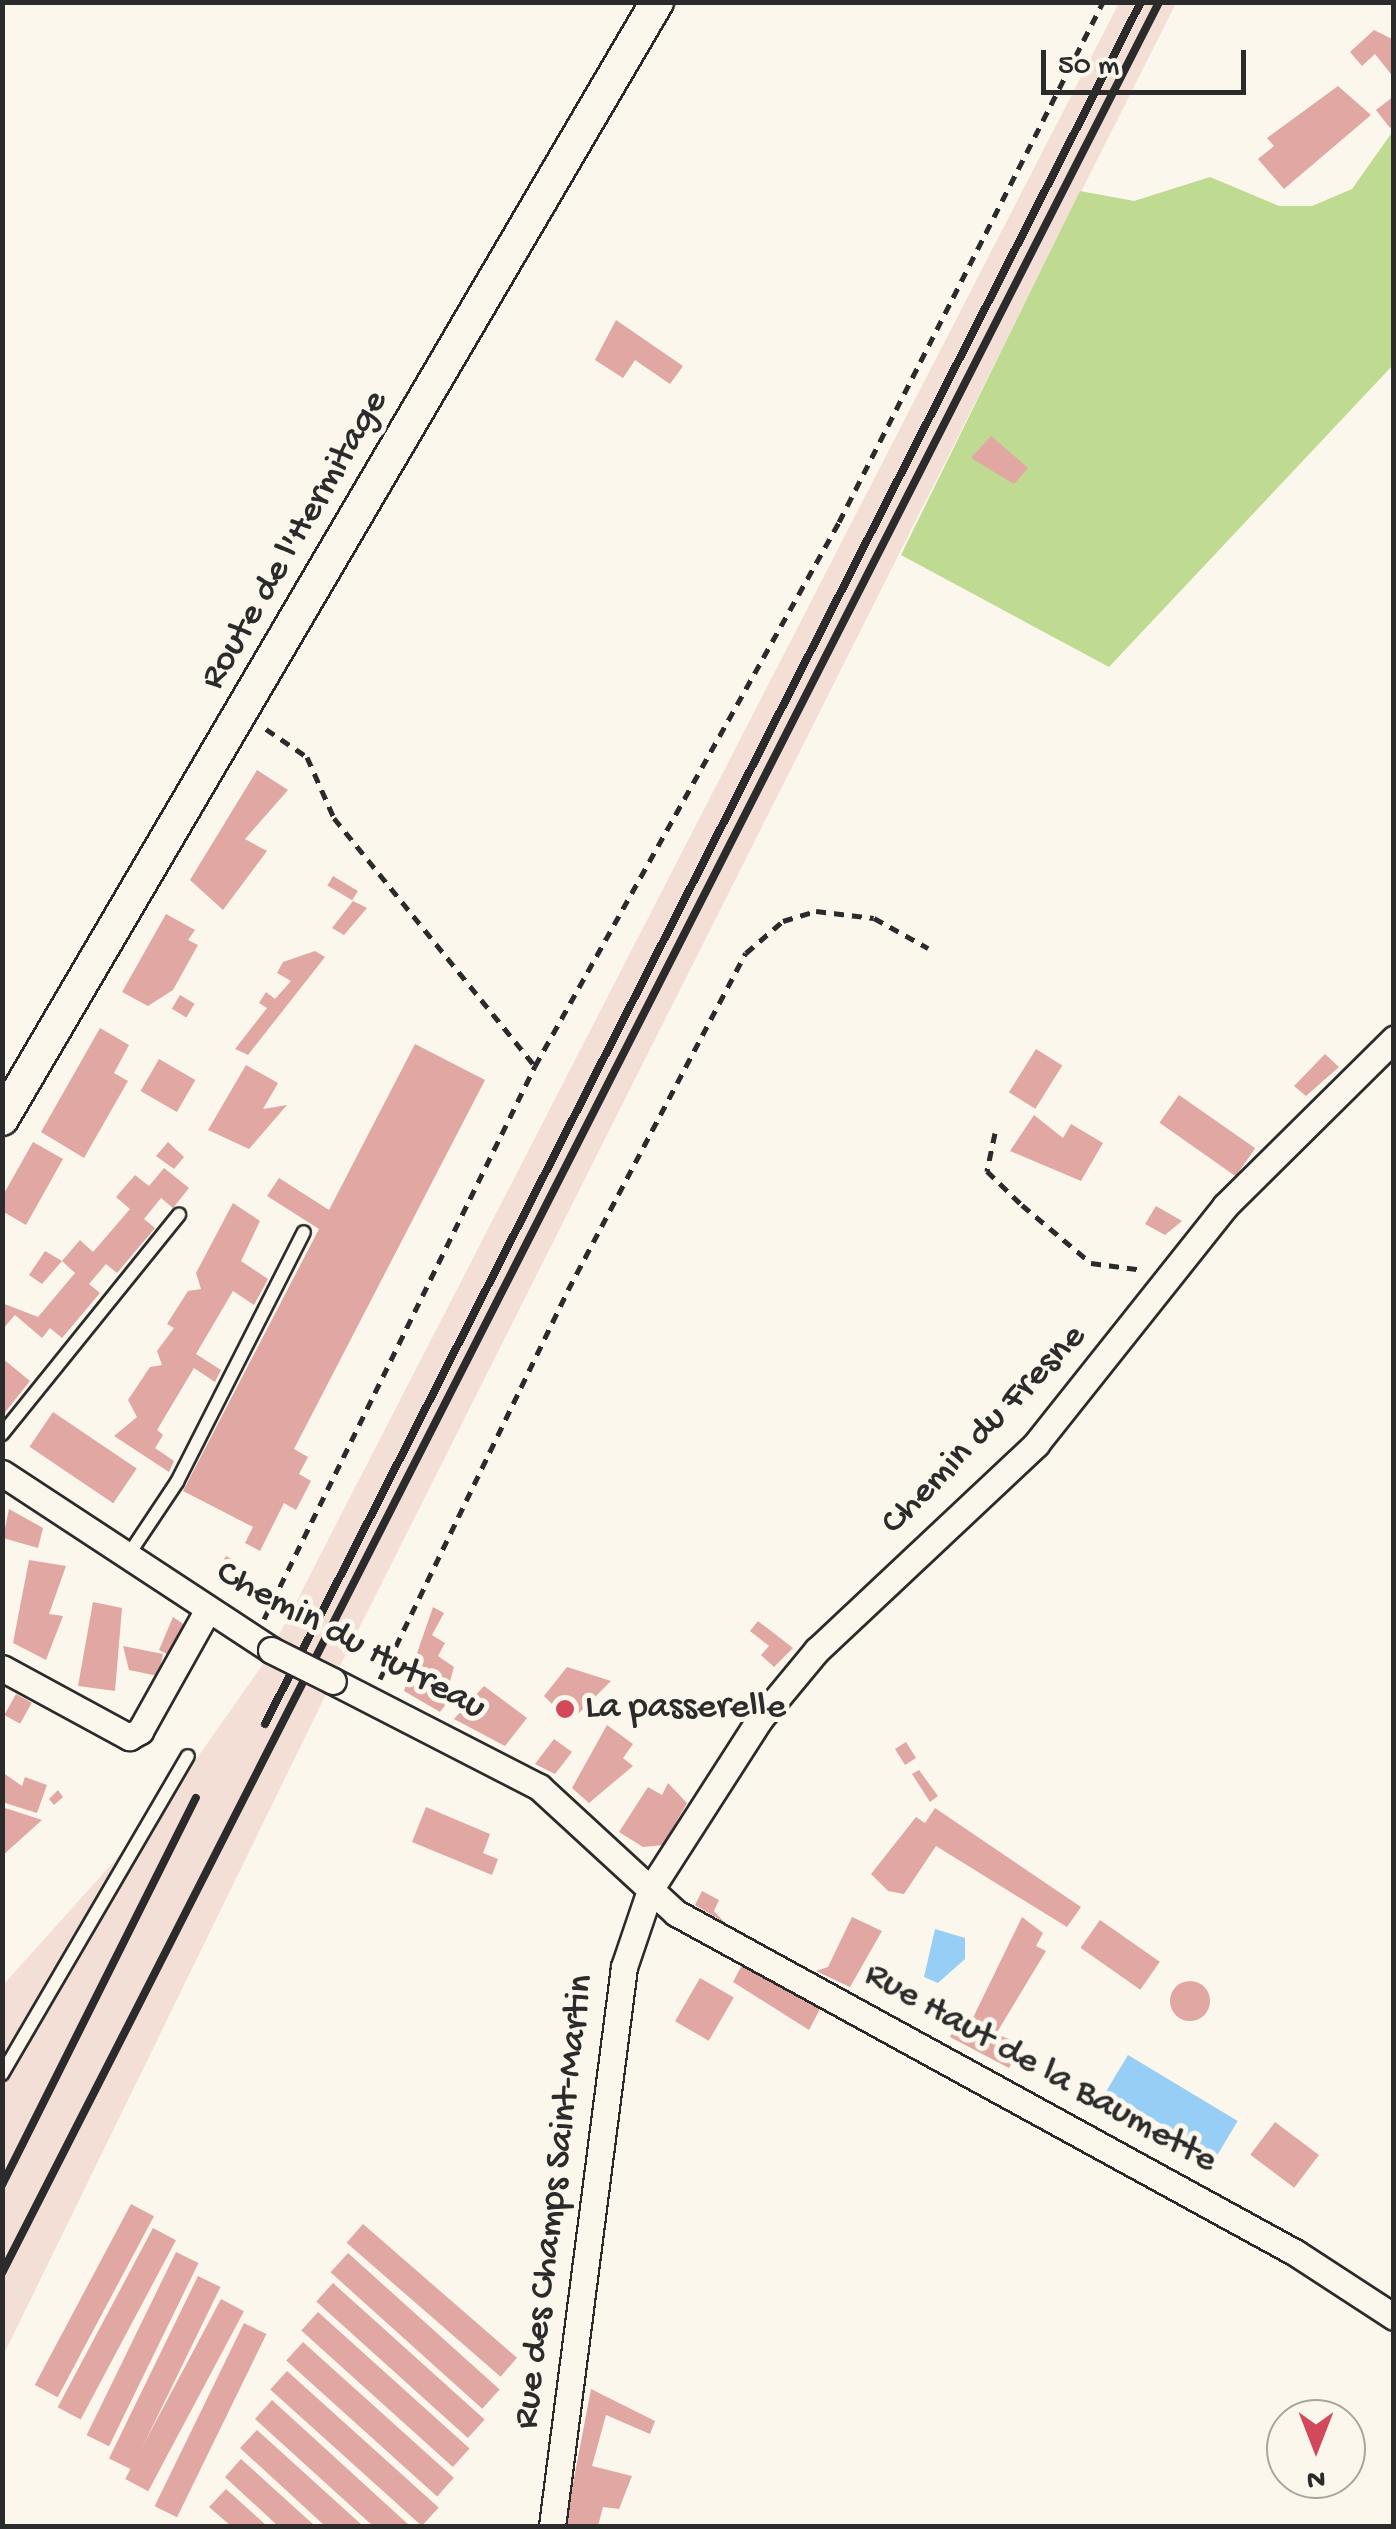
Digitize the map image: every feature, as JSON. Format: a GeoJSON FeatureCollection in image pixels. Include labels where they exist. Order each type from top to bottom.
{"type":"FeatureCollection","features":[{"type":"Feature","properties":{"kind":"street","name":"Route de l'Hermitage"},"geometry":{"type":"LineString","coordinates":[[2,1119],[657,2]]}},
{"type":"Feature","properties":{"kind":"street","name":"Chemin du Fresne"},"geometry":{"type":"LineString","coordinates":[[650,1890],[759,1720],[817,1650],[1036,1444],[1300,1125],[1394,1039]]}},
{"type":"Feature","properties":{"kind":"street","name":"Chemin du Hutreau"},"geometry":{"type":"LineString","coordinates":[[2,1473],[262,1644],[539,1787],[650,1890]]}},
{"type":"Feature","properties":{"kind":"street"},"geometry":{"type":"LineString","coordinates":[[2,1668],[128,1737],[140,1731],[207,1611]]}},
{"type":"Feature","properties":{"kind":"street","name":"Rue Haut de la Baumette"},"geometry":{"type":"LineString","coordinates":[[650,1890],[735,1946],[1296,2253],[1394,2317]]}},
{"type":"Feature","properties":{"kind":"street","name":"Rue des Champs Saint-Martin"},"geometry":{"type":"LineString","coordinates":[[552,2526],[624,1968],[650,1890]]}},
{"type":"Feature","properties":{"kind":"lane"},"geometry":{"type":"LineString","coordinates":[[2,1434],[179,1215]]}},
{"type":"Feature","properties":{"kind":"lane"},"geometry":{"type":"LineString","coordinates":[[127,1557],[178,1482],[304,1232]]}},
{"type":"Feature","properties":{"kind":"lane"},"geometry":{"type":"LineString","coordinates":[[2,2074],[188,1756]]}},
{"type":"Feature","properties":{"kind":"path"},"geometry":{"type":"LineString","coordinates":[[262,1644],[535,1066],[839,522],[1104,2]]}},
{"type":"Feature","properties":{"kind":"path"},"geometry":{"type":"LineString","coordinates":[[240,715],[307,757],[334,818],[535,1066]]}},
{"type":"Feature","properties":{"kind":"path"},"geometry":{"type":"LineString","coordinates":[[371,1700],[568,1290],[746,953],[783,921],[816,911],[874,918],[928,948]]}},
{"type":"Feature","properties":{"kind":"path"},"geometry":{"type":"LineString","coordinates":[[995,1133],[988,1171],[1091,1263],[1170,1280]]}},
{"type":"Feature","properties":{"kind":"shaded area"},"geometry":{"type":"Polygon","coordinates":[[[1119,3],[1176,3],[336,1674],[275,1643],[1119,3]]]}},
{"type":"Feature","properties":{"kind":"shaded area"},"geometry":{"type":"Polygon","coordinates":[[[268,1657],[329,1688],[3,2356],[3,1985],[162,1808],[268,1657]]]}},
{"type":"Feature","properties":{"kind":"green space"},"geometry":{"type":"Polygon","coordinates":[[[1393,131],[1393,365],[1109,667],[901,555],[1080,191],[1134,201],[1210,177],[1279,206],[1312,206],[1352,189],[1393,131]]]}},
{"type":"Feature","properties":{"kind":"water"},"geometry":{"type":"Polygon","coordinates":[[[935,1929],[965,1938],[965,1959],[938,1983],[924,1977],[935,1929]]]}},
{"type":"Feature","properties":{"kind":"water"},"geometry":{"type":"Polygon","coordinates":[[[1128,2055],[1238,2121],[1216,2157],[1106,2091],[1128,2055]]]}},
{"type":"Feature","properties":{"kind":"building"},"geometry":{"type":"Polygon","coordinates":[[[1374,30],[1394,40],[1394,78],[1375,54],[1362,66],[1350,52],[1374,30]]]}},
{"type":"Feature","properties":{"kind":"building"},"geometry":{"type":"Polygon","coordinates":[[[1338,86],[1371,115],[1284,189],[1258,159],[1274,146],[1267,138],[1338,86]]]}},
{"type":"Feature","properties":{"kind":"building"},"geometry":{"type":"Polygon","coordinates":[[[1394,96],[1394,125],[1390,128],[1376,110],[1394,96]]]}},
{"type":"Feature","properties":{"kind":"building"},"geometry":{"type":"Polygon","coordinates":[[[616,320],[683,366],[670,384],[635,360],[623,378],[595,360],[616,320]]]}},
{"type":"Feature","properties":{"kind":"building"},"geometry":{"type":"Polygon","coordinates":[[[991,436],[1028,468],[1014,484],[971,458],[991,436]]]}},
{"type":"Feature","properties":{"kind":"building"},"geometry":{"type":"Polygon","coordinates":[[[257,770],[288,790],[245,839],[267,851],[223,910],[190,880],[257,770]]]}},
{"type":"Feature","properties":{"kind":"building"},"geometry":{"type":"Polygon","coordinates":[[[333,876],[358,891],[352,900],[327,885],[333,876]]]}},
{"type":"Feature","properties":{"kind":"building"},"geometry":{"type":"Polygon","coordinates":[[[353,901],[367,908],[344,935],[332,928],[353,901]]]}},
{"type":"Feature","properties":{"kind":"building"},"geometry":{"type":"Polygon","coordinates":[[[166,914],[195,930],[188,940],[198,945],[173,990],[148,1006],[122,992],[166,914]]]}},
{"type":"Feature","properties":{"kind":"building"},"geometry":{"type":"Polygon","coordinates":[[[315,951],[325,957],[248,1055],[235,1049],[267,1008],[259,1003],[266,992],[275,999],[291,981],[277,973],[283,962],[315,951]]]}},
{"type":"Feature","properties":{"kind":"building"},"geometry":{"type":"Polygon","coordinates":[[[180,995],[195,1004],[186,1017],[172,1009],[180,995]]]}},
{"type":"Feature","properties":{"kind":"building"},"geometry":{"type":"Polygon","coordinates":[[[100,1028],[129,1045],[114,1073],[128,1081],[84,1158],[41,1132],[100,1028]]]}},
{"type":"Feature","properties":{"kind":"building"},"geometry":{"type":"Polygon","coordinates":[[[415,1044],[485,1080],[294,1449],[308,1457],[299,1474],[311,1481],[296,1510],[284,1503],[260,1551],[245,1543],[253,1527],[183,1491],[319,1229],[267,1196],[279,1178],[329,1210],[415,1044]]]}},
{"type":"Feature","properties":{"kind":"building"},"geometry":{"type":"Polygon","coordinates":[[[1036,1049],[1062,1065],[1035,1109],[1009,1092],[1036,1049]]]}},
{"type":"Feature","properties":{"kind":"building"},"geometry":{"type":"Polygon","coordinates":[[[1325,1054],[1339,1067],[1306,1096],[1294,1086],[1325,1054]]]}},
{"type":"Feature","properties":{"kind":"building"},"geometry":{"type":"Polygon","coordinates":[[[159,1059],[195,1080],[177,1112],[141,1091],[159,1059]]]}},
{"type":"Feature","properties":{"kind":"building"},"geometry":{"type":"Polygon","coordinates":[[[246,1065],[278,1083],[263,1109],[287,1105],[249,1149],[208,1130],[246,1065]]]}},
{"type":"Feature","properties":{"kind":"building"},"geometry":{"type":"Polygon","coordinates":[[[1179,1095],[1255,1148],[1236,1176],[1159,1123],[1179,1095]]]}},
{"type":"Feature","properties":{"kind":"building"},"geometry":{"type":"Polygon","coordinates":[[[1034,1115],[1063,1138],[1071,1124],[1103,1143],[1081,1181],[1010,1151],[1034,1115]]]}},
{"type":"Feature","properties":{"kind":"building"},"geometry":{"type":"Polygon","coordinates":[[[33,1142],[63,1159],[26,1225],[2,1211],[2,1197],[33,1142]]]}},
{"type":"Feature","properties":{"kind":"building"},"geometry":{"type":"Polygon","coordinates":[[[168,1142],[184,1157],[174,1169],[156,1156],[168,1142]]]}},
{"type":"Feature","properties":{"kind":"building"},"geometry":{"type":"Polygon","coordinates":[[[164,1168],[189,1188],[173,1208],[161,1198],[144,1219],[155,1228],[117,1273],[106,1264],[89,1284],[100,1293],[62,1338],[50,1328],[42,1338],[15,1315],[2,1330],[2,1303],[38,1317],[75,1273],[62,1261],[80,1240],[93,1252],[130,1209],[116,1197],[135,1175],[149,1186],[164,1168]]]}},
{"type":"Feature","properties":{"kind":"building"},"geometry":{"type":"Polygon","coordinates":[[[233,1203],[260,1221],[241,1261],[268,1279],[254,1305],[233,1291],[196,1354],[221,1370],[215,1382],[194,1368],[157,1430],[163,1435],[155,1448],[174,1461],[169,1472],[114,1436],[137,1417],[128,1400],[150,1367],[162,1365],[157,1351],[174,1328],[167,1324],[188,1291],[201,1289],[196,1273],[233,1203]]]}},
{"type":"Feature","properties":{"kind":"building"},"geometry":{"type":"Polygon","coordinates":[[[1156,1206],[1182,1221],[1165,1235],[1145,1224],[1156,1206]]]}},
{"type":"Feature","properties":{"kind":"building"},"geometry":{"type":"Polygon","coordinates":[[[45,1251],[62,1261],[42,1284],[29,1275],[45,1251]]]}},
{"type":"Feature","properties":{"kind":"building"},"geometry":{"type":"Polygon","coordinates":[[[2,1358],[30,1381],[2,1416],[2,1358]]]}},
{"type":"Feature","properties":{"kind":"building"},"geometry":{"type":"Polygon","coordinates":[[[53,1412],[137,1468],[113,1503],[30,1447],[53,1412]]]}},
{"type":"Feature","properties":{"kind":"building"},"geometry":{"type":"Polygon","coordinates":[[[9,1509],[43,1528],[38,1548],[3,1538],[9,1509]]]}},
{"type":"Feature","properties":{"kind":"building"},"geometry":{"type":"Polygon","coordinates":[[[226,1556],[235,1561],[226,1577],[217,1573],[226,1556]]]}},
{"type":"Feature","properties":{"kind":"building"},"geometry":{"type":"Polygon","coordinates":[[[29,1560],[66,1566],[49,1614],[63,1616],[46,1660],[13,1643],[29,1560]]]}},
{"type":"Feature","properties":{"kind":"building"},"geometry":{"type":"Polygon","coordinates":[[[93,1602],[122,1608],[115,1691],[78,1686],[93,1602]]]}},
{"type":"Feature","properties":{"kind":"building"},"geometry":{"type":"Polygon","coordinates":[[[433,1607],[444,1613],[432,1635],[445,1643],[438,1656],[454,1667],[447,1692],[458,1688],[440,1712],[404,1691],[433,1607]]]}},
{"type":"Feature","properties":{"kind":"building"},"geometry":{"type":"Polygon","coordinates":[[[173,1617],[191,1629],[175,1658],[159,1650],[173,1617]]]}},
{"type":"Feature","properties":{"kind":"building"},"geometry":{"type":"Polygon","coordinates":[[[758,1621],[793,1648],[774,1667],[761,1655],[769,1646],[750,1631],[758,1621]]]}},
{"type":"Feature","properties":{"kind":"building"},"geometry":{"type":"Polygon","coordinates":[[[123,1646],[163,1654],[158,1676],[129,1670],[123,1646]]]}},
{"type":"Feature","properties":{"kind":"building"},"geometry":{"type":"Polygon","coordinates":[[[567,1667],[611,1681],[570,1722],[544,1696],[567,1667]]]}},
{"type":"Feature","properties":{"kind":"building"},"geometry":{"type":"Polygon","coordinates":[[[484,1686],[527,1718],[505,1746],[454,1719],[484,1686]]]}},
{"type":"Feature","properties":{"kind":"building"},"geometry":{"type":"Polygon","coordinates":[[[16,1694],[32,1703],[20,1724],[4,1715],[16,1694]]]}},
{"type":"Feature","properties":{"kind":"building"},"geometry":{"type":"Polygon","coordinates":[[[607,1725],[633,1744],[623,1758],[633,1766],[589,1803],[572,1788],[607,1725]]]}},
{"type":"Feature","properties":{"kind":"building"},"geometry":{"type":"Polygon","coordinates":[[[554,1739],[572,1752],[555,1774],[535,1764],[554,1739]]]}},
{"type":"Feature","properties":{"kind":"building"},"geometry":{"type":"Polygon","coordinates":[[[906,1742],[916,1758],[905,1765],[895,1749],[906,1742]]]}},
{"type":"Feature","properties":{"kind":"building"},"geometry":{"type":"Polygon","coordinates":[[[919,1770],[938,1796],[930,1802],[912,1774],[919,1770]]]}},
{"type":"Feature","properties":{"kind":"building"},"geometry":{"type":"Polygon","coordinates":[[[2,1772],[22,1786],[25,1777],[47,1785],[37,1813],[2,1802],[2,1772]]]}},
{"type":"Feature","properties":{"kind":"building"},"geometry":{"type":"Polygon","coordinates":[[[668,1783],[687,1803],[663,1845],[643,1847],[619,1832],[648,1787],[662,1795],[668,1783]]]}},
{"type":"Feature","properties":{"kind":"building"},"geometry":{"type":"Polygon","coordinates":[[[58,1790],[63,1797],[54,1805],[49,1799],[58,1790]]]}},
{"type":"Feature","properties":{"kind":"building"},"geometry":{"type":"Polygon","coordinates":[[[2,1807],[42,1820],[2,1856],[2,1807]]]}},
{"type":"Feature","properties":{"kind":"building"},"geometry":{"type":"Polygon","coordinates":[[[426,1807],[490,1834],[483,1853],[498,1859],[492,1875],[412,1842],[426,1807]]]}},
{"type":"Feature","properties":{"kind":"building"},"geometry":{"type":"Polygon","coordinates":[[[935,1808],[1081,1907],[1067,1927],[936,1846],[904,1894],[888,1891],[871,1874],[916,1817],[925,1823],[935,1808]]]}},
{"type":"Feature","properties":{"kind":"building"},"geometry":{"type":"Polygon","coordinates":[[[702,1891],[719,1900],[714,1911],[725,1923],[695,1905],[702,1891]]]}},
{"type":"Feature","properties":{"kind":"building"},"geometry":{"type":"Polygon","coordinates":[[[852,1917],[882,1931],[850,1987],[816,1971],[828,1967],[852,1917]]]}},
{"type":"Feature","properties":{"kind":"building"},"geometry":{"type":"Polygon","coordinates":[[[1022,1917],[1043,1933],[1036,1946],[1046,1951],[996,2034],[1022,2044],[1009,2068],[950,2037],[957,2025],[967,2030],[1022,1917]]]}},
{"type":"Feature","properties":{"kind":"building"},"geometry":{"type":"Polygon","coordinates":[[[1100,1920],[1160,1962],[1140,1990],[1080,1948],[1100,1920]]]}},
{"type":"Feature","properties":{"kind":"building"},"geometry":{"type":"Polygon","coordinates":[[[743,1963],[821,2007],[809,2030],[733,1982],[743,1963]]]}},
{"type":"Feature","properties":{"kind":"building"},"geometry":{"type":"Polygon","coordinates":[[[700,1978],[734,1998],[709,2041],[675,2021],[700,1978]]]}},
{"type":"Feature","properties":{"kind":"building"},"geometry":{"type":"Polygon","coordinates":[[[1190,1981],[1204,1987],[1210,2001],[1204,2015],[1190,2021],[1176,2015],[1170,2001],[1176,1987],[1190,1981]]]}},
{"type":"Feature","properties":{"kind":"building"},"geometry":{"type":"Polygon","coordinates":[[[1275,2122],[1319,2155],[1294,2188],[1250,2155],[1275,2122]]]}},
{"type":"Feature","properties":{"kind":"building"},"geometry":{"type":"Polygon","coordinates":[[[131,2204],[154,2216],[58,2397],[35,2385],[131,2204]]]}},
{"type":"Feature","properties":{"kind":"building"},"geometry":{"type":"Polygon","coordinates":[[[363,2224],[517,2358],[501,2377],[347,2243],[363,2224]]]}},
{"type":"Feature","properties":{"kind":"building"},"geometry":{"type":"Polygon","coordinates":[[[153,2228],[176,2240],[81,2419],[58,2407],[153,2228]]]}},
{"type":"Feature","properties":{"kind":"building"},"geometry":{"type":"Polygon","coordinates":[[[176,2252],[198,2263],[109,2446],[87,2435],[176,2252]]]}},
{"type":"Feature","properties":{"kind":"building"},"geometry":{"type":"Polygon","coordinates":[[[348,2253],[500,2390],[482,2409],[331,2272],[348,2253]]]}},
{"type":"Feature","properties":{"kind":"building"},"geometry":{"type":"Polygon","coordinates":[[[198,2276],[220,2287],[131,2469],[109,2458],[198,2276]]]}},
{"type":"Feature","properties":{"kind":"building"},"geometry":{"type":"Polygon","coordinates":[[[333,2283],[485,2420],[468,2438],[316,2302],[333,2283]]]}},
{"type":"Feature","properties":{"kind":"building"},"geometry":{"type":"Polygon","coordinates":[[[221,2299],[244,2311],[148,2491],[125,2479],[221,2299]]]}},
{"type":"Feature","properties":{"kind":"building"},"geometry":{"type":"Polygon","coordinates":[[[318,2312],[470,2449],[453,2467],[301,2331],[318,2312]]]}},
{"type":"Feature","properties":{"kind":"building"},"geometry":{"type":"Polygon","coordinates":[[[244,2323],[266,2334],[177,2517],[155,2506],[244,2323]]]}},
{"type":"Feature","properties":{"kind":"building"},"geometry":{"type":"Polygon","coordinates":[[[303,2342],[454,2478],[437,2496],[286,2361],[303,2342]]]}},
{"type":"Feature","properties":{"kind":"building"},"geometry":{"type":"Polygon","coordinates":[[[287,2371],[439,2508],[422,2526],[270,2390],[287,2371]]]}},
{"type":"Feature","properties":{"kind":"building"},"geometry":{"type":"Polygon","coordinates":[[[591,2389],[655,2421],[650,2434],[606,2415],[592,2466],[632,2476],[619,2509],[603,2507],[598,2526],[565,2526],[591,2389]]]}},
{"type":"Feature","properties":{"kind":"building"},"geometry":{"type":"Polygon","coordinates":[[[272,2400],[410,2526],[373,2526],[255,2419],[272,2400]]]}},
{"type":"Feature","properties":{"kind":"building"},"geometry":{"type":"Polygon","coordinates":[[[257,2430],[363,2526],[325,2526],[240,2448],[257,2430]]]}},
{"type":"Feature","properties":{"kind":"building"},"geometry":{"type":"Polygon","coordinates":[[[241,2459],[315,2526],[278,2526],[225,2477],[241,2459]]]}},
{"type":"Feature","properties":{"kind":"building"},"geometry":{"type":"Polygon","coordinates":[[[226,2489],[267,2526],[231,2526],[209,2507],[226,2489]]]}},
{"type":"Feature","properties":{"kind":"railway"},"geometry":{"type":"LineString","coordinates":[[265,1724],[1141,2]]}},
{"type":"Feature","properties":{"kind":"railway"},"geometry":{"type":"LineString","coordinates":[[2,2273],[1159,2]]}},
{"type":"Feature","properties":{"kind":"railway"},"geometry":{"type":"LineString","coordinates":[[2,2185],[196,1798]]}},
{"type":"Feature","properties":{"kind":"place","name":"La passerelle"},"geometry":{"type":"Point","coordinates":[565,1709]}}]}
